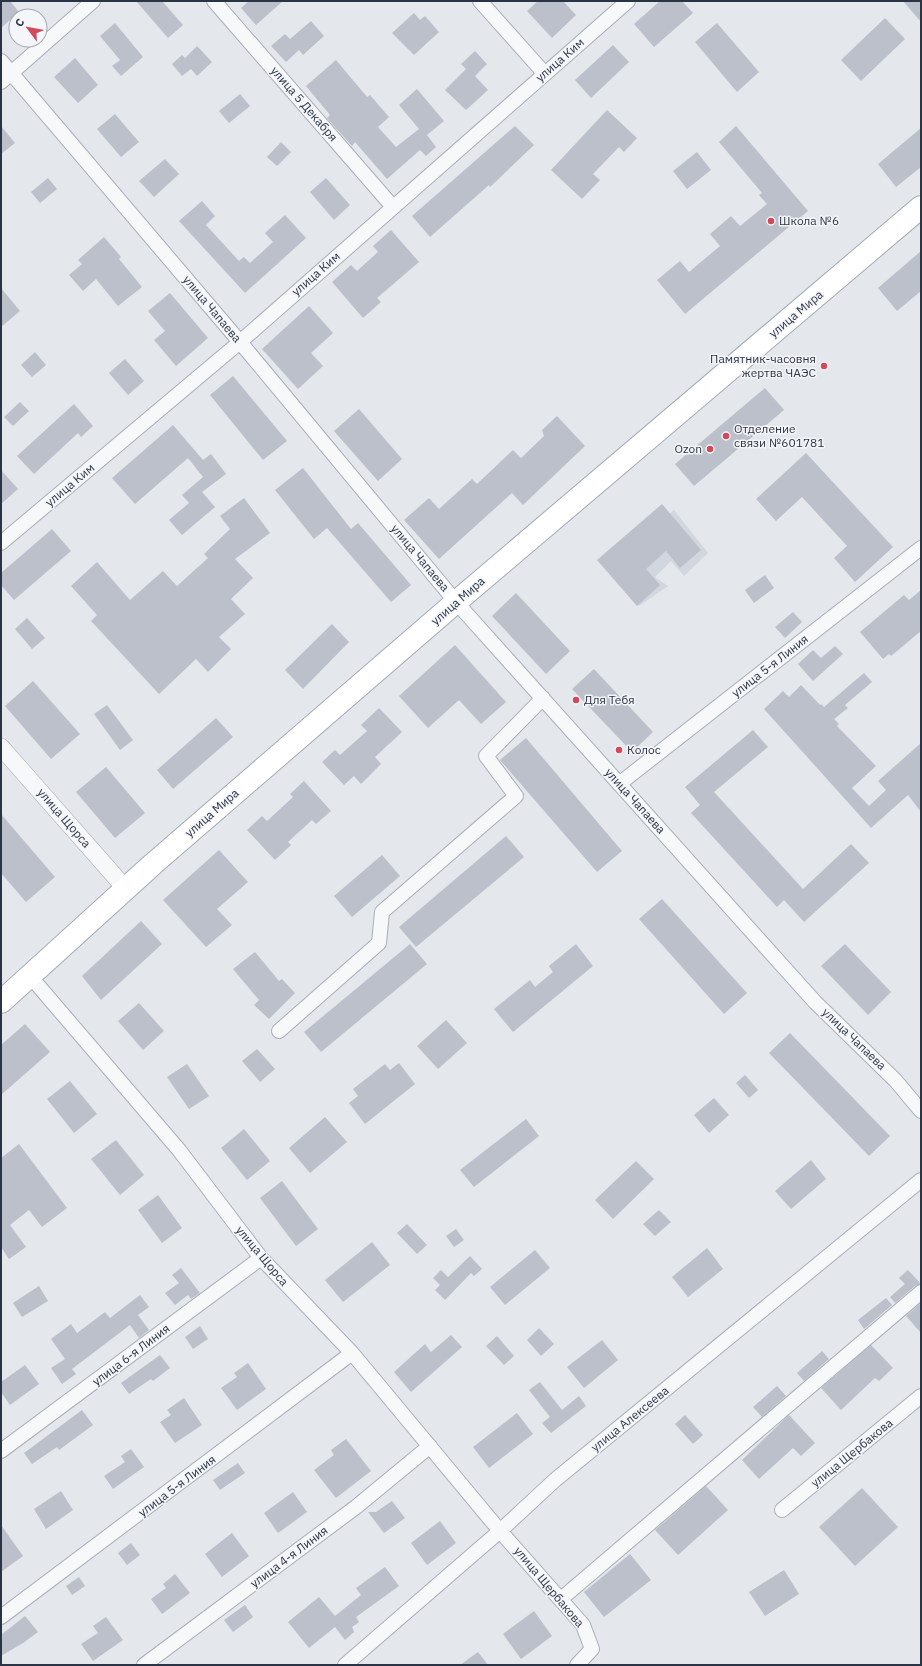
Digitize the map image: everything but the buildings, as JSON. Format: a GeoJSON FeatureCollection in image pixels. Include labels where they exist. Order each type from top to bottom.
{"type":"FeatureCollection","features":[{"type":"Feature","properties":{"kind":"main road","name":"улица Мира"},"geometry":{"type":"LineString","coordinates":[[1,1002],[126,889],[456,602],[921,207]]}},
{"type":"Feature","properties":{"kind":"street"},"geometry":{"type":"LineString","coordinates":[[6,78],[93,1]]}},
{"type":"Feature","properties":{"kind":"street","name":"улица 5 Декабря"},"geometry":{"type":"LineString","coordinates":[[214,1],[393,207]]}},
{"type":"Feature","properties":{"kind":"street"},"geometry":{"type":"LineString","coordinates":[[480,1],[545,74]]}},
{"type":"Feature","properties":{"kind":"street","name":"улица Ким"},"geometry":{"type":"LineString","coordinates":[[1,543],[240,342],[628,1]]}},
{"type":"Feature","properties":{"kind":"street","name":"улица Чапаева"},"geometry":{"type":"LineString","coordinates":[[1,61],[6,78],[240,342],[456,602],[815,1002],[896,1081],[921,1111]]}},
{"type":"Feature","properties":{"kind":"street","name":"улица 5-я Линия"},"geometry":{"type":"LineString","coordinates":[[619,784],[921,548]]}},
{"type":"Feature","properties":{"kind":"street"},"geometry":{"type":"LineString","coordinates":[[280,1031],[379,943],[382,912],[516,796],[486,756],[542,698]]}},
{"type":"Feature","properties":{"kind":"street","name":"улица Щорса"},"geometry":{"type":"LineString","coordinates":[[1,747],[126,889]]}},
{"type":"Feature","properties":{"kind":"street","name":"улица Щорса"},"geometry":{"type":"LineString","coordinates":[[30,976],[179,1150],[261,1258],[352,1353],[500,1531]]}},
{"type":"Feature","properties":{"kind":"street","name":"улица Алексеева"},"geometry":{"type":"LineString","coordinates":[[345,1665],[500,1531],[555,1480],[921,1180]]}},
{"type":"Feature","properties":{"kind":"street","name":"улица 6-я Линия"},"geometry":{"type":"LineString","coordinates":[[1,1451],[261,1258]]}},
{"type":"Feature","properties":{"kind":"street"},"geometry":{"type":"LineString","coordinates":[[561,1599],[921,1292]]}},
{"type":"Feature","properties":{"kind":"street","name":"улица 5-я Линия"},"geometry":{"type":"LineString","coordinates":[[1,1617],[352,1353]]}},
{"type":"Feature","properties":{"kind":"street","name":"улица Щербакова"},"geometry":{"type":"LineString","coordinates":[[782,1510],[921,1396]]}},
{"type":"Feature","properties":{"kind":"street","name":"улица 4-я Линия"},"geometry":{"type":"LineString","coordinates":[[144,1665],[356,1507],[430,1446]]}},
{"type":"Feature","properties":{"kind":"street","name":"улица Щербакова"},"geometry":{"type":"LineString","coordinates":[[500,1531],[583,1625],[592,1649],[577,1665]]}},
{"type":"Feature","properties":{"kind":"shaded area"},"geometry":{"type":"Polygon","coordinates":[[[674,510],[708,553],[684,576],[671,561],[655,577],[668,586],[639,606],[606,567],[674,510]]]}},
{"type":"Feature","properties":{"kind":"place","name":"Школа №6"},"geometry":{"type":"Point","coordinates":[771,221]}},
{"type":"Feature","properties":{"kind":"place","name":"Памятник-часовня жертва ЧАЭС"},"geometry":{"type":"Point","coordinates":[824,366]}},
{"type":"Feature","properties":{"kind":"place","name":"Отделение связи №601781"},"geometry":{"type":"Point","coordinates":[726,436]}},
{"type":"Feature","properties":{"kind":"place","name":"Ozon"},"geometry":{"type":"Point","coordinates":[710,449]}},
{"type":"Feature","properties":{"kind":"place","name":"Для Тебя"},"geometry":{"type":"Point","coordinates":[576,700]}},
{"type":"Feature","properties":{"kind":"place","name":"Колос"},"geometry":{"type":"Point","coordinates":[619,750]}}]}
